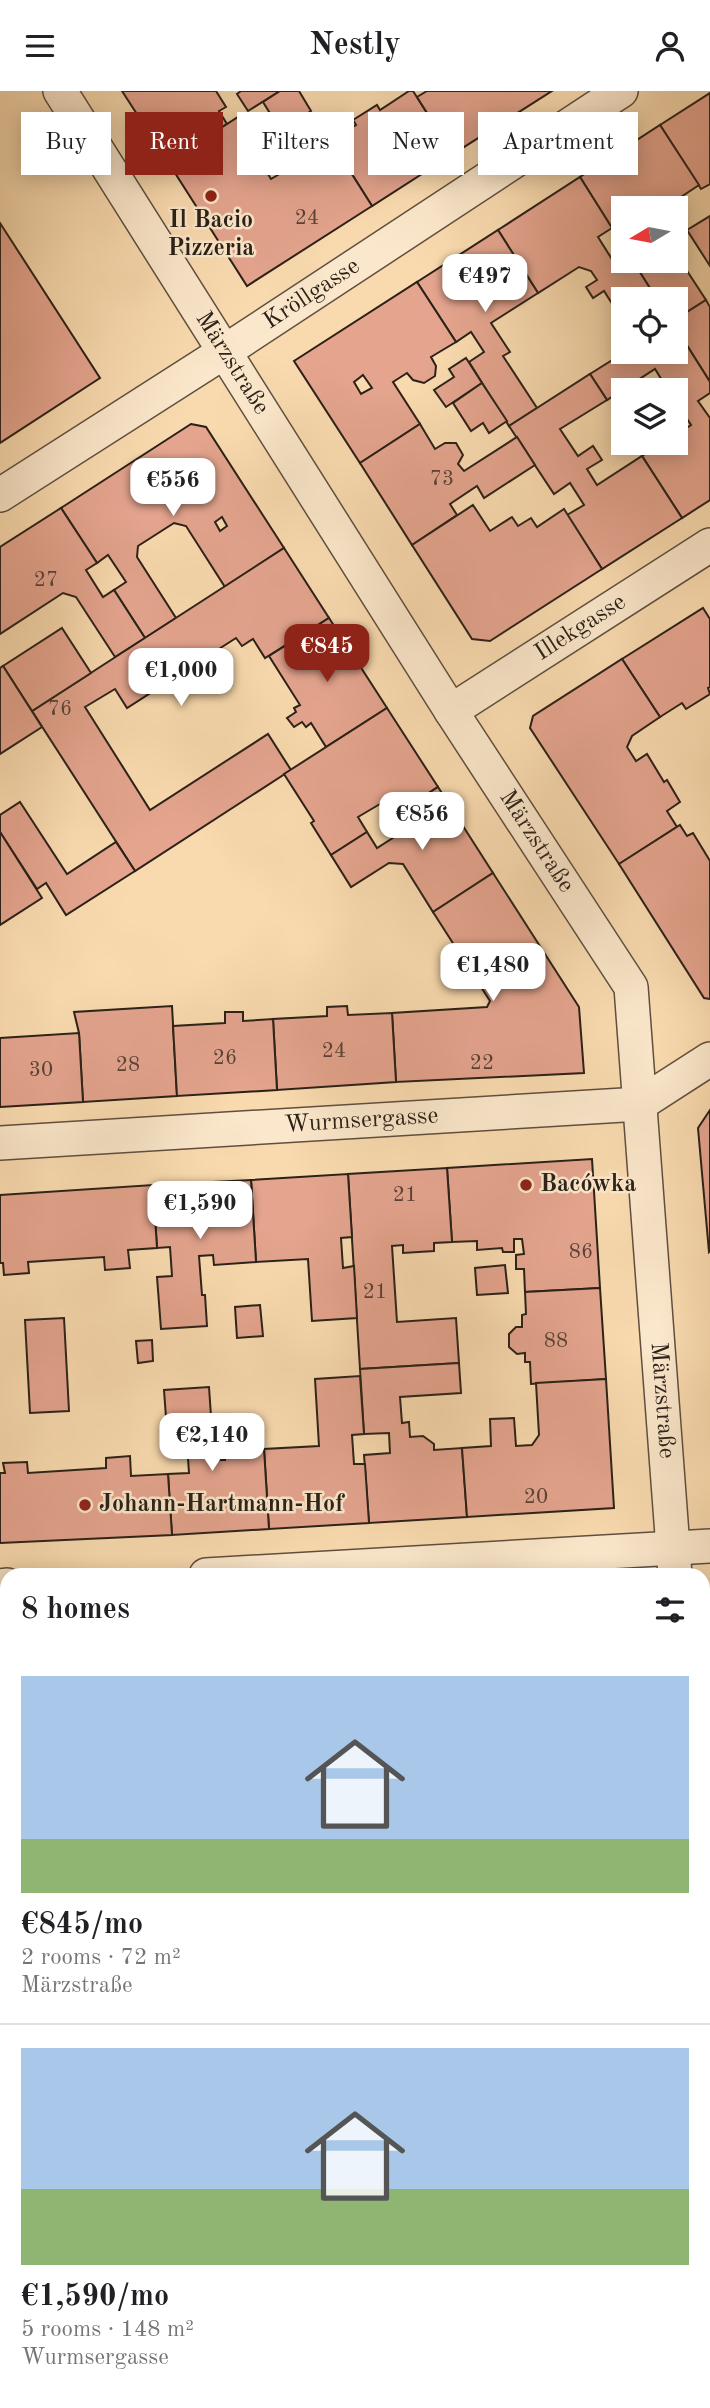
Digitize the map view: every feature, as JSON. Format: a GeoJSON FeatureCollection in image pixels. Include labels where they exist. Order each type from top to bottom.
{"type":"FeatureCollection","features":[{"type":"Feature","properties":{"kind":"street","name":"Märzstraße"},"geometry":{"type":"LineString","coordinates":[[60,91],[223,352],[631,987],[675,1562]]}},
{"type":"Feature","properties":{"kind":"street","name":"Kröllgasse"},"geometry":{"type":"LineString","coordinates":[[0,495],[621,91]]}},
{"type":"Feature","properties":{"kind":"street","name":"Illekgasse"},"geometry":{"type":"LineString","coordinates":[[452,711],[710,545]]}},
{"type":"Feature","properties":{"kind":"street","name":"Wurmsergasse"},"geometry":{"type":"LineString","coordinates":[[0,1143],[640,1104],[710,1059]]}},
{"type":"Feature","properties":{"kind":"street"},"geometry":{"type":"LineString","coordinates":[[459,1568],[675,1562],[710,1546]]}},
{"type":"Feature","properties":{"kind":"building"},"geometry":{"type":"Polygon","coordinates":[[[122,91],[216,91],[226,107],[220,112],[136,112],[122,91]]]}},
{"type":"Feature","properties":{"kind":"building"},"geometry":{"type":"Polygon","coordinates":[[[241,91],[280,91],[248,111],[237,94],[241,91]]]}},
{"type":"Feature","properties":{"kind":"building"},"geometry":{"type":"Polygon","coordinates":[[[280,91],[299,91],[311,111],[269,112],[263,102],[280,91]]]}},
{"type":"Feature","properties":{"kind":"building"},"geometry":{"type":"Polygon","coordinates":[[[413,91],[426,112],[368,112],[368,175],[420,175],[372,206],[352,175],[356,125],[354,119],[377,105],[380,110],[413,91]]]}},
{"type":"Feature","properties":{"kind":"building"},"geometry":{"type":"Polygon","coordinates":[[[427,91],[552,91],[519,112],[478,112],[478,138],[464,147],[464,112],[426,112],[417,97],[427,91]]]}},
{"type":"Feature","properties":{"kind":"building"},"geometry":{"type":"Polygon","coordinates":[[[710,93],[710,184],[701,189],[660,125],[710,93]]]}},
{"type":"Feature","properties":{"kind":"building"},"geometry":{"type":"Polygon","coordinates":[[[237,118],[237,175],[269,175],[271,179],[278,175],[352,175],[372,206],[247,286],[176,175],[223,175],[223,127],[237,118]]]}},
{"type":"Feature","properties":{"kind":"building"},"geometry":{"type":"Polygon","coordinates":[[[660,125],[699,185],[682,196],[611,196],[611,226],[580,177],[638,175],[638,139],[660,125]]]}},
{"type":"Feature","properties":{"kind":"building"},"geometry":{"type":"Polygon","coordinates":[[[580,177],[611,226],[598,237],[611,258],[611,273],[641,273],[649,287],[611,287],[611,302],[604,291],[593,298],[586,287],[597,280],[591,271],[579,267],[538,293],[498,230],[580,177]]]}},
{"type":"Feature","properties":{"kind":"building"},"geometry":{"type":"Polygon","coordinates":[[[710,216],[710,266],[688,232],[710,216]]]}},
{"type":"Feature","properties":{"kind":"building"},"geometry":{"type":"Polygon","coordinates":[[[0,223],[100,378],[0,443],[0,223]]]}},
{"type":"Feature","properties":{"kind":"building"},"geometry":{"type":"Polygon","coordinates":[[[498,230],[538,293],[491,323],[510,352],[503,356],[537,408],[509,426],[469,362],[484,352],[471,332],[456,342],[417,282],[498,230]]]}},
{"type":"Feature","properties":{"kind":"building"},"geometry":{"type":"Polygon","coordinates":[[[688,272],[706,300],[688,311],[688,287],[649,287],[641,273],[688,272]]]}},
{"type":"Feature","properties":{"kind":"building"},"geometry":{"type":"Polygon","coordinates":[[[417,282],[456,342],[431,357],[436,366],[435,376],[424,383],[413,380],[407,373],[393,382],[420,424],[360,463],[294,361],[417,282]],[[363,375],[354,382],[361,394],[372,388],[363,375]]]}},
{"type":"Feature","properties":{"kind":"building"},"geometry":{"type":"Polygon","coordinates":[[[706,300],[710,307],[710,382],[688,347],[688,311],[706,300]]]}},
{"type":"Feature","properties":{"kind":"building"},"geometry":{"type":"Polygon","coordinates":[[[688,347],[710,382],[710,393],[698,401],[710,418],[710,500],[682,518],[642,456],[688,455],[688,427],[691,425],[688,420],[688,378],[661,378],[655,369],[641,378],[611,378],[611,397],[607,400],[590,374],[611,361],[611,364],[688,364],[688,347]]]}},
{"type":"Feature","properties":{"kind":"building"},"geometry":{"type":"Polygon","coordinates":[[[466,358],[482,383],[446,407],[434,390],[454,377],[449,369],[466,358]]]}},
{"type":"Feature","properties":{"kind":"building"},"geometry":{"type":"Polygon","coordinates":[[[590,374],[607,400],[560,429],[578,456],[593,446],[602,460],[587,469],[597,485],[642,456],[682,518],[602,569],[567,515],[584,505],[570,483],[554,494],[509,426],[590,374]]]}},
{"type":"Feature","properties":{"kind":"building"},"geometry":{"type":"Polygon","coordinates":[[[482,383],[507,421],[489,433],[483,423],[471,431],[453,403],[482,383]]]}},
{"type":"Feature","properties":{"kind":"building"},"geometry":{"type":"Polygon","coordinates":[[[191,424],[206,427],[284,548],[225,587],[186,526],[174,523],[138,546],[137,557],[176,618],[145,638],[114,590],[126,582],[108,555],[97,563],[61,508],[191,424]],[[222,517],[215,522],[220,531],[227,526],[222,517]]]}},
{"type":"Feature","properties":{"kind":"building"},"geometry":{"type":"Polygon","coordinates":[[[420,424],[435,449],[445,443],[456,443],[463,455],[458,464],[464,471],[517,437],[535,465],[484,498],[477,486],[450,504],[457,515],[412,545],[360,463],[420,424]]]}},
{"type":"Feature","properties":{"kind":"building"},"geometry":{"type":"Polygon","coordinates":[[[473,505],[490,531],[512,517],[518,526],[531,518],[537,527],[564,509],[602,569],[490,641],[472,639],[412,545],[473,505]]]}},
{"type":"Feature","properties":{"kind":"building"},"geometry":{"type":"Polygon","coordinates":[[[61,508],[97,563],[86,570],[103,597],[114,590],[145,638],[115,657],[76,597],[63,593],[0,634],[0,547],[61,508]]]}},
{"type":"Feature","properties":{"kind":"building"},"geometry":{"type":"Polygon","coordinates":[[[284,548],[329,618],[265,658],[253,639],[242,646],[236,638],[127,708],[115,689],[85,707],[150,810],[268,734],[291,770],[135,871],[32,711],[284,548]]]}},
{"type":"Feature","properties":{"kind":"building"},"geometry":{"type":"Polygon","coordinates":[[[703,608],[710,619],[710,694],[686,709],[682,703],[660,717],[622,659],[703,608]]]}},
{"type":"Feature","properties":{"kind":"building"},"geometry":{"type":"Polygon","coordinates":[[[329,618],[387,708],[326,747],[311,723],[306,727],[302,722],[294,727],[287,718],[296,712],[294,708],[300,705],[269,656],[329,618]]]}},
{"type":"Feature","properties":{"kind":"building"},"geometry":{"type":"Polygon","coordinates":[[[62,628],[91,673],[32,711],[3,666],[62,628]]]}},
{"type":"Feature","properties":{"kind":"building"},"geometry":{"type":"Polygon","coordinates":[[[622,659],[660,717],[632,736],[627,747],[636,761],[647,754],[680,802],[667,811],[677,827],[619,864],[530,728],[533,716],[622,659]]]}},
{"type":"Feature","properties":{"kind":"building"},"geometry":{"type":"Polygon","coordinates":[[[3,666],[42,727],[0,754],[0,668],[3,666]]]}},
{"type":"Feature","properties":{"kind":"building"},"geometry":{"type":"Polygon","coordinates":[[[387,708],[438,787],[389,819],[380,804],[358,817],[367,832],[331,855],[311,823],[314,821],[284,774],[387,708]]]}},
{"type":"Feature","properties":{"kind":"building"},"geometry":{"type":"Polygon","coordinates":[[[438,787],[493,873],[433,912],[403,864],[389,863],[351,887],[331,855],[367,832],[377,848],[399,834],[389,819],[438,787]]]}},
{"type":"Feature","properties":{"kind":"building"},"geometry":{"type":"Polygon","coordinates":[[[20,802],[67,874],[116,842],[135,871],[66,915],[46,883],[37,889],[0,832],[0,815],[20,802]]]}},
{"type":"Feature","properties":{"kind":"building"},"geometry":{"type":"Polygon","coordinates":[[[680,825],[687,836],[693,833],[710,861],[710,999],[704,998],[619,864],[680,825]]]}},
{"type":"Feature","properties":{"kind":"building"},"geometry":{"type":"Polygon","coordinates":[[[0,832],[42,898],[0,925],[0,832]]]}},
{"type":"Feature","properties":{"kind":"building"},"geometry":{"type":"Polygon","coordinates":[[[493,873],[579,1007],[584,1073],[396,1082],[392,1013],[487,1007],[490,1001],[433,912],[493,873]]]}},
{"type":"Feature","properties":{"kind":"building"},"geometry":{"type":"Polygon","coordinates":[[[172,1006],[177,1096],[83,1102],[79,1033],[74,1012],[172,1006]]]}},
{"type":"Feature","properties":{"kind":"building"},"geometry":{"type":"Polygon","coordinates":[[[347,1006],[348,1015],[392,1013],[396,1082],[277,1090],[273,1019],[327,1016],[327,1007],[347,1006]]]}},
{"type":"Feature","properties":{"kind":"building"},"geometry":{"type":"Polygon","coordinates":[[[225,1012],[243,1012],[243,1021],[273,1019],[277,1090],[177,1096],[173,1026],[225,1023],[225,1012]]]}},
{"type":"Feature","properties":{"kind":"building"},"geometry":{"type":"Polygon","coordinates":[[[79,1033],[83,1102],[0,1107],[0,1038],[79,1033]]]}},
{"type":"Feature","properties":{"kind":"building"},"geometry":{"type":"Polygon","coordinates":[[[710,1110],[710,1251],[709,1252],[698,1128],[710,1110]]]}},
{"type":"Feature","properties":{"kind":"building"},"geometry":{"type":"Polygon","coordinates":[[[592,1159],[600,1288],[525,1292],[524,1269],[516,1269],[516,1255],[524,1254],[522,1239],[514,1239],[514,1252],[503,1252],[502,1248],[477,1250],[477,1241],[452,1242],[447,1168],[592,1159]]]}},
{"type":"Feature","properties":{"kind":"building"},"geometry":{"type":"Polygon","coordinates":[[[447,1168],[452,1242],[434,1243],[434,1251],[403,1253],[403,1245],[392,1246],[397,1322],[456,1318],[459,1363],[360,1369],[348,1174],[447,1168]]]}},
{"type":"Feature","properties":{"kind":"building"},"geometry":{"type":"Polygon","coordinates":[[[348,1174],[352,1237],[341,1238],[343,1268],[354,1266],[357,1318],[312,1321],[308,1259],[256,1262],[251,1180],[348,1174]]]}},
{"type":"Feature","properties":{"kind":"building"},"geometry":{"type":"Polygon","coordinates":[[[251,1180],[256,1262],[214,1265],[213,1255],[199,1256],[207,1326],[161,1329],[157,1277],[172,1276],[170,1247],[157,1248],[153,1185],[251,1180]]]}},
{"type":"Feature","properties":{"kind":"building"},"geometry":{"type":"Polygon","coordinates":[[[153,1185],[157,1248],[128,1250],[130,1268],[105,1270],[104,1257],[28,1262],[29,1273],[4,1275],[3,1263],[0,1263],[0,1195],[153,1185]]]}},
{"type":"Feature","properties":{"kind":"building"},"geometry":{"type":"Polygon","coordinates":[[[505,1265],[508,1293],[477,1295],[475,1268],[505,1265]]]}},
{"type":"Feature","properties":{"kind":"building"},"geometry":{"type":"Polygon","coordinates":[[[600,1288],[606,1379],[531,1384],[530,1362],[525,1362],[525,1353],[517,1354],[509,1347],[509,1334],[516,1327],[522,1327],[522,1315],[526,1314],[525,1292],[600,1288]]]}},
{"type":"Feature","properties":{"kind":"building"},"geometry":{"type":"Polygon","coordinates":[[[260,1305],[263,1336],[237,1338],[235,1307],[260,1305]]]}},
{"type":"Feature","properties":{"kind":"building"},"geometry":{"type":"Polygon","coordinates":[[[64,1318],[69,1411],[30,1413],[25,1320],[64,1318]]]}},
{"type":"Feature","properties":{"kind":"building"},"geometry":{"type":"Polygon","coordinates":[[[152,1340],[153,1361],[138,1363],[136,1341],[152,1340]]]}},
{"type":"Feature","properties":{"kind":"building"},"geometry":{"type":"Polygon","coordinates":[[[459,1363],[461,1393],[400,1397],[402,1423],[409,1422],[410,1437],[423,1436],[434,1444],[434,1450],[462,1448],[467,1517],[369,1523],[364,1455],[390,1453],[389,1433],[364,1434],[360,1369],[459,1363]]]}},
{"type":"Feature","properties":{"kind":"building"},"geometry":{"type":"Polygon","coordinates":[[[360,1376],[364,1434],[352,1435],[354,1464],[365,1464],[369,1523],[269,1529],[264,1449],[319,1446],[315,1379],[360,1376]]]}},
{"type":"Feature","properties":{"kind":"building"},"geometry":{"type":"Polygon","coordinates":[[[606,1379],[614,1508],[467,1517],[462,1448],[491,1446],[490,1419],[514,1418],[516,1446],[532,1445],[539,1435],[536,1383],[606,1379]]]}},
{"type":"Feature","properties":{"kind":"building"},"geometry":{"type":"Polygon","coordinates":[[[209,1387],[214,1460],[225,1460],[224,1451],[264,1449],[269,1529],[172,1535],[168,1474],[189,1473],[187,1444],[168,1445],[164,1390],[209,1387]]]}},
{"type":"Feature","properties":{"kind":"building","name":"Johann-Hartmann-Hof"},"geometry":{"type":"Polygon","coordinates":[[[130,1456],[131,1476],[168,1474],[172,1535],[0,1543],[0,1473],[5,1473],[3,1463],[27,1462],[28,1473],[106,1468],[106,1458],[130,1456]]]}},
{"type":"Feature","properties":{"kind":"place","name":"Il Bacio Pizzeria"},"geometry":{"type":"Point","coordinates":[211,196]}},
{"type":"Feature","properties":{"kind":"place","name":"Bacówka"},"geometry":{"type":"Point","coordinates":[526,1185]}},
{"type":"Feature","properties":{"kind":"place","name":"Johann-Hartmann-Hof"},"geometry":{"type":"Point","coordinates":[85,1505]}}]}
